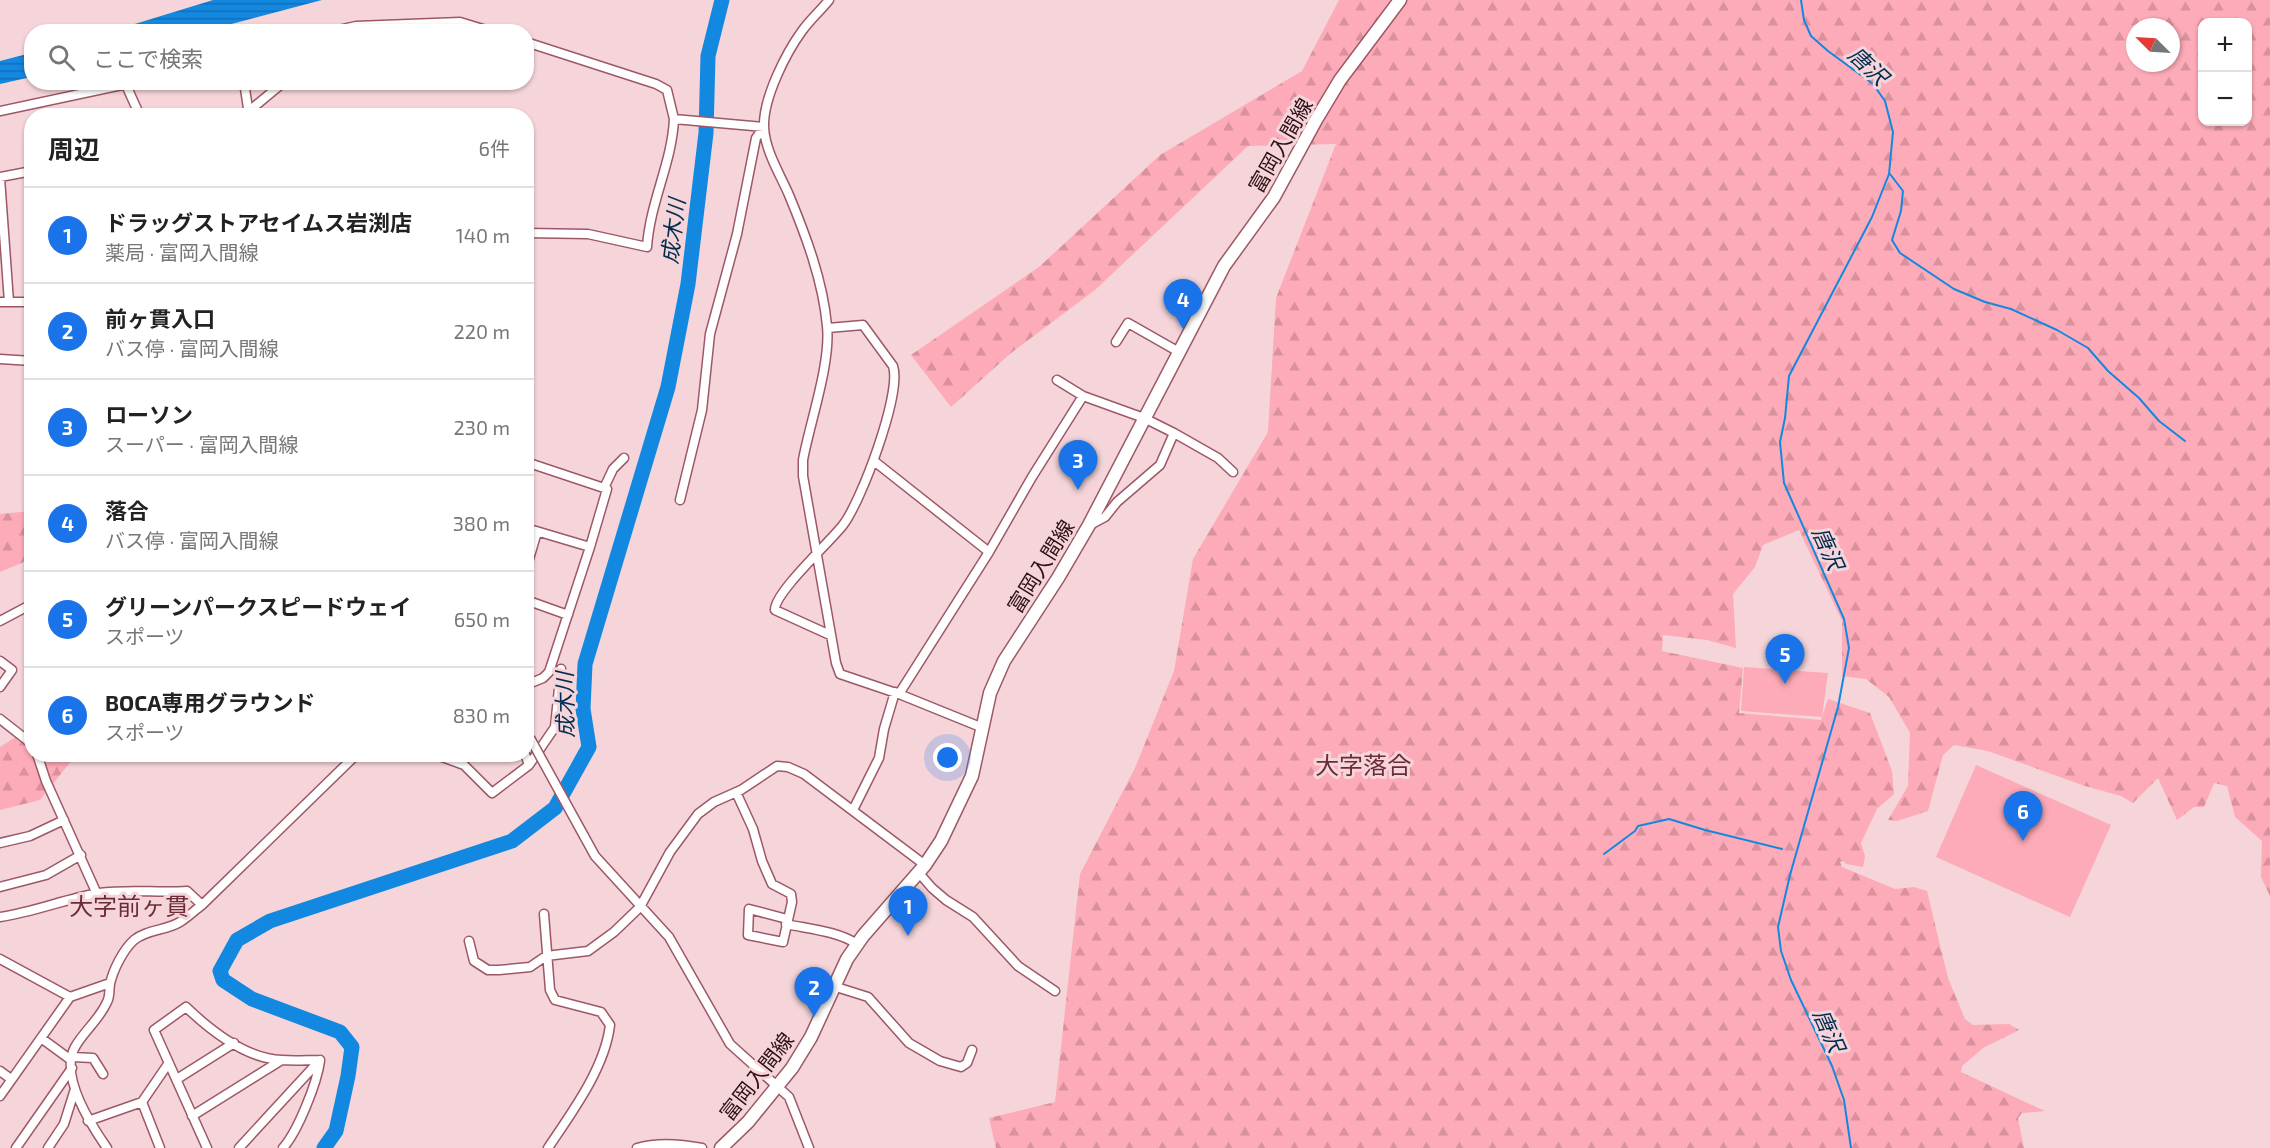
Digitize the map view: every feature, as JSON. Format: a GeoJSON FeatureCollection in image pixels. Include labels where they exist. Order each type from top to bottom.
{"type":"FeatureCollection","features":[{"type":"Feature","properties":{"kind":"main road","name":"富岡入間線"},"geometry":{"type":"LineString","coordinates":[[721,1148],[748,1122],[778,1086],[811,1037],[840,971],[857,944],[922,869],[941,841],[968,786],[979,749],[990,693],[1004,660],[1058,578],[1089,525],[1224,266],[1274,197],[1329,98],[1400,0]]}},
{"type":"Feature","properties":{"kind":"street"},"geometry":{"type":"LineString","coordinates":[[830,0],[801,33],[788,54],[771,92],[764,127],[770,153],[800,224],[818,275],[828,328],[823,368],[803,460],[803,476],[830,635],[840,674],[897,693],[983,728]]}},
{"type":"Feature","properties":{"kind":"street"},"geometry":{"type":"LineString","coordinates":[[408,24],[460,22],[467,24]]}},
{"type":"Feature","properties":{"kind":"street"},"geometry":{"type":"LineString","coordinates":[[534,45],[656,84],[666,90],[674,119],[674,139],[649,222],[647,247],[588,234],[534,233]]}},
{"type":"Feature","properties":{"kind":"street"},"geometry":{"type":"LineString","coordinates":[[0,111],[102,90]]}},
{"type":"Feature","properties":{"kind":"street"},"geometry":{"type":"LineString","coordinates":[[128,90],[136,108]]}},
{"type":"Feature","properties":{"kind":"street"},"geometry":{"type":"LineString","coordinates":[[245,90],[246,108]]}},
{"type":"Feature","properties":{"kind":"street"},"geometry":{"type":"LineString","coordinates":[[254,108],[275,90]]}},
{"type":"Feature","properties":{"kind":"street"},"geometry":{"type":"LineString","coordinates":[[674,119],[764,127]]}},
{"type":"Feature","properties":{"kind":"street"},"geometry":{"type":"LineString","coordinates":[[680,500],[702,410],[710,334],[738,234],[756,138],[764,127]]}},
{"type":"Feature","properties":{"kind":"street"},"geometry":{"type":"LineString","coordinates":[[24,173],[0,178],[5,302],[24,302]]}},
{"type":"Feature","properties":{"kind":"street"},"geometry":{"type":"LineString","coordinates":[[1116,342],[1128,323],[1179,351]]}},
{"type":"Feature","properties":{"kind":"street"},"geometry":{"type":"LineString","coordinates":[[828,328],[862,325],[893,366],[895,373],[891,398],[874,461],[844,523],[790,583],[775,605],[775,610],[830,635]]}},
{"type":"Feature","properties":{"kind":"street"},"geometry":{"type":"LineString","coordinates":[[0,359],[24,360]]}},
{"type":"Feature","properties":{"kind":"street"},"geometry":{"type":"LineString","coordinates":[[1057,380],[1083,396],[1144,418],[1218,458],[1233,472]]}},
{"type":"Feature","properties":{"kind":"street"},"geometry":{"type":"LineString","coordinates":[[853,810],[879,758],[884,729],[897,693],[989,552],[1032,477],[1083,396]]}},
{"type":"Feature","properties":{"kind":"street"},"geometry":{"type":"LineString","coordinates":[[1089,525],[1105,517],[1117,501],[1160,465],[1174,434]]}},
{"type":"Feature","properties":{"kind":"street"},"geometry":{"type":"LineString","coordinates":[[604,488],[613,469],[624,458]]}},
{"type":"Feature","properties":{"kind":"street"},"geometry":{"type":"LineString","coordinates":[[874,461],[989,552]]}},
{"type":"Feature","properties":{"kind":"street"},"geometry":{"type":"LineString","coordinates":[[534,465],[607,489],[549,672],[534,682]]}},
{"type":"Feature","properties":{"kind":"street"},"geometry":{"type":"LineString","coordinates":[[534,531],[590,547]]}},
{"type":"Feature","properties":{"kind":"street"},"geometry":{"type":"LineString","coordinates":[[534,542],[537,532]]}},
{"type":"Feature","properties":{"kind":"street"},"geometry":{"type":"LineString","coordinates":[[534,603],[568,615]]}},
{"type":"Feature","properties":{"kind":"street"},"geometry":{"type":"LineString","coordinates":[[0,621],[24,608]]}},
{"type":"Feature","properties":{"kind":"street"},"geometry":{"type":"LineString","coordinates":[[0,661],[12,670],[0,687]]}},
{"type":"Feature","properties":{"kind":"street"},"geometry":{"type":"LineString","coordinates":[[534,758],[555,727],[561,669]]}},
{"type":"Feature","properties":{"kind":"street"},"geometry":{"type":"LineString","coordinates":[[0,719],[24,738]]}},
{"type":"Feature","properties":{"kind":"street"},"geometry":{"type":"LineString","coordinates":[[534,746],[595,856],[673,942],[730,1044],[789,1097],[809,1148]]}},
{"type":"Feature","properties":{"kind":"street"},"geometry":{"type":"LineString","coordinates":[[40,762],[97,894]]}},
{"type":"Feature","properties":{"kind":"street"},"geometry":{"type":"LineString","coordinates":[[107,1148],[88,1120],[75,1089],[72,1062],[75,1046],[97,1021],[109,1000],[110,983],[120,960],[132,942],[146,932],[179,923],[202,905],[349,762]]}},
{"type":"Feature","properties":{"kind":"street"},"geometry":{"type":"LineString","coordinates":[[456,762],[464,765],[492,793],[531,762]]}},
{"type":"Feature","properties":{"kind":"street"},"geometry":{"type":"LineString","coordinates":[[469,940],[474,961],[488,970],[530,967],[546,956],[588,951],[640,907],[670,852],[698,814],[714,802],[736,792],[777,766],[788,767],[804,774],[853,810],[922,869],[939,894],[973,917],[1018,966],[1055,991]]}},
{"type":"Feature","properties":{"kind":"street"},"geometry":{"type":"LineString","coordinates":[[736,792],[753,829],[762,861],[772,884],[791,894],[792,902],[787,921],[783,942],[748,934],[749,909],[787,921],[820,931],[849,939],[857,944]]}},
{"type":"Feature","properties":{"kind":"street"},"geometry":{"type":"LineString","coordinates":[[0,843],[30,836],[64,820]]}},
{"type":"Feature","properties":{"kind":"street"},"geometry":{"type":"LineString","coordinates":[[0,887],[46,875],[81,855]]}},
{"type":"Feature","properties":{"kind":"street"},"geometry":{"type":"LineString","coordinates":[[0,917],[26,913],[61,901],[113,891],[187,891],[202,905]]}},
{"type":"Feature","properties":{"kind":"street"},"geometry":{"type":"LineString","coordinates":[[544,914],[550,990],[555,1000],[601,1012],[610,1025],[609,1040],[584,1094],[548,1148]]}},
{"type":"Feature","properties":{"kind":"street"},"geometry":{"type":"LineString","coordinates":[[0,958],[70,997]]}},
{"type":"Feature","properties":{"kind":"street"},"geometry":{"type":"LineString","coordinates":[[0,1095],[70,997],[110,983]]}},
{"type":"Feature","properties":{"kind":"street"},"geometry":{"type":"LineString","coordinates":[[833,986],[868,998],[909,1043],[940,1060],[961,1067],[967,1063],[972,1050]]}},
{"type":"Feature","properties":{"kind":"street"},"geometry":{"type":"LineString","coordinates":[[207,1148],[154,1030],[186,1007],[208,1029],[252,1052],[280,1060],[320,1060]]}},
{"type":"Feature","properties":{"kind":"street"},"geometry":{"type":"LineString","coordinates":[[41,1038],[72,1062]]}},
{"type":"Feature","properties":{"kind":"street"},"geometry":{"type":"LineString","coordinates":[[177,1079],[234,1043]]}},
{"type":"Feature","properties":{"kind":"street"},"geometry":{"type":"LineString","coordinates":[[16,1148],[72,1062],[93,1058],[103,1074]]}},
{"type":"Feature","properties":{"kind":"street"},"geometry":{"type":"LineString","coordinates":[[192,1116],[280,1060]]}},
{"type":"Feature","properties":{"kind":"street"},"geometry":{"type":"LineString","coordinates":[[239,1148],[320,1060]]}},
{"type":"Feature","properties":{"kind":"street"},"geometry":{"type":"LineString","coordinates":[[283,1148],[318,1077],[320,1060]]}},
{"type":"Feature","properties":{"kind":"street"},"geometry":{"type":"LineString","coordinates":[[88,1120],[142,1102],[168,1064]]}},
{"type":"Feature","properties":{"kind":"street"},"geometry":{"type":"LineString","coordinates":[[0,1071],[11,1079]]}},
{"type":"Feature","properties":{"kind":"street"},"geometry":{"type":"LineString","coordinates":[[48,1148],[64,1124],[75,1089]]}},
{"type":"Feature","properties":{"kind":"street"},"geometry":{"type":"LineString","coordinates":[[142,1102],[160,1148]]}},
{"type":"Feature","properties":{"kind":"street"},"geometry":{"type":"LineString","coordinates":[[637,1148],[661,1144],[702,1148]]}},
{"type":"Feature","properties":{"kind":"green space"},"geometry":{"type":"Polygon","coordinates":[[[1339,0],[2270,0],[2270,896],[2261,877],[2262,841],[2235,817],[2227,786],[2214,783],[2204,807],[2194,807],[2177,820],[2158,778],[2133,803],[2121,796],[2085,786],[1988,751],[1954,745],[1943,755],[1928,811],[1897,821],[1888,820],[1908,786],[1910,733],[1889,697],[1866,679],[1842,676],[1842,621],[1799,530],[1763,545],[1755,567],[1733,594],[1736,648],[1707,640],[1663,635],[1662,651],[1743,668],[1739,713],[1821,720],[1828,699],[1870,713],[1892,771],[1894,794],[1877,809],[1861,843],[1865,856],[1863,867],[1840,862],[1842,867],[1895,889],[1914,887],[1927,891],[1948,978],[1965,1019],[1973,1025],[2009,1024],[2019,1030],[1983,1048],[1962,1066],[1961,1072],[2045,1111],[2022,1113],[2018,1118],[2024,1148],[996,1148],[989,1118],[1055,1102],[1080,874],[1135,768],[1174,671],[1193,559],[1268,432],[1276,298],[1336,144],[1248,146],[1095,290],[1011,353],[951,407],[911,355],[1039,267],[1160,155],[1302,71],[1339,0]]]}},
{"type":"Feature","properties":{"kind":"green space"},"geometry":{"type":"Polygon","coordinates":[[[24,512],[24,562],[0,572],[0,514],[24,512]]]}},
{"type":"Feature","properties":{"kind":"green space"},"geometry":{"type":"Polygon","coordinates":[[[1744,667],[1828,673],[1822,717],[1741,711],[1744,667]]]}},
{"type":"Feature","properties":{"kind":"green space"},"geometry":{"type":"Polygon","coordinates":[[[24,732],[24,762],[70,762],[40,800],[0,810],[0,747],[24,732]]]}},
{"type":"Feature","properties":{"kind":"green space"},"geometry":{"type":"Polygon","coordinates":[[[1976,765],[2111,825],[2070,917],[1936,857],[1976,765]]]}},
{"type":"Feature","properties":{"kind":"water"},"geometry":{"type":"Polygon","coordinates":[[[213,0],[322,0],[231,24],[135,24],[213,0]]]}},
{"type":"Feature","properties":{"kind":"water"},"geometry":{"type":"Polygon","coordinates":[[[24,55],[24,79],[0,84],[0,61],[24,55]]]}},
{"type":"Feature","properties":{"kind":"waterway","name":"成木川"},"geometry":{"type":"LineString","coordinates":[[324,1148],[336,1131],[352,1047],[340,1032],[252,999],[223,980],[220,971],[237,940],[270,921],[512,841],[555,808],[589,747],[583,709],[585,664],[668,387],[688,284],[706,133],[708,56],[722,0]]}},
{"type":"Feature","properties":{"kind":"waterway","name":"唐沢"},"geometry":{"type":"LineString","coordinates":[[1801,0],[1804,20],[1811,36],[1873,84],[1885,101],[1893,132],[1889,174],[1872,217],[1789,376],[1780,442],[1784,483],[1844,619],[1849,648],[1838,707],[1790,875],[1778,927],[1781,951],[1791,980],[1832,1066],[1844,1100],[1851,1148]]}},
{"type":"Feature","properties":{"kind":"waterway"},"geometry":{"type":"LineString","coordinates":[[1890,174],[1903,191],[1901,211],[1892,240],[1900,253],[1954,289],[1985,302],[2011,309],[2057,330],[2088,348],[2159,421],[2185,441]]}},
{"type":"Feature","properties":{"kind":"waterway"},"geometry":{"type":"LineString","coordinates":[[1604,854],[1635,831],[1638,826],[1669,819],[1782,849]]}},
{"type":"Feature","properties":{"kind":"place","name":"落合"},"geometry":{"type":"Point","coordinates":[1183,329]}},
{"type":"Feature","properties":{"kind":"place","name":"ローソン"},"geometry":{"type":"Point","coordinates":[1078,490]}},
{"type":"Feature","properties":{"kind":"place","name":"グリーンパークスピードウェイ"},"geometry":{"type":"Point","coordinates":[1785,684]}},
{"type":"Feature","properties":{"kind":"place","name":"BOCA専用グラウンド"},"geometry":{"type":"Point","coordinates":[2023,841]}},
{"type":"Feature","properties":{"kind":"place","name":"ドラッグストアセイムス岩渕店"},"geometry":{"type":"Point","coordinates":[908,936]}},
{"type":"Feature","properties":{"kind":"place","name":"前ヶ貫入口"},"geometry":{"type":"Point","coordinates":[814,1017]}},
{"type":"Feature","properties":{"kind":"district","name":"大字落合"},"geometry":{"type":"Point","coordinates":[1363,764]}},
{"type":"Feature","properties":{"kind":"district","name":"大字前ヶ貫"},"geometry":{"type":"Point","coordinates":[129,905]}}]}
